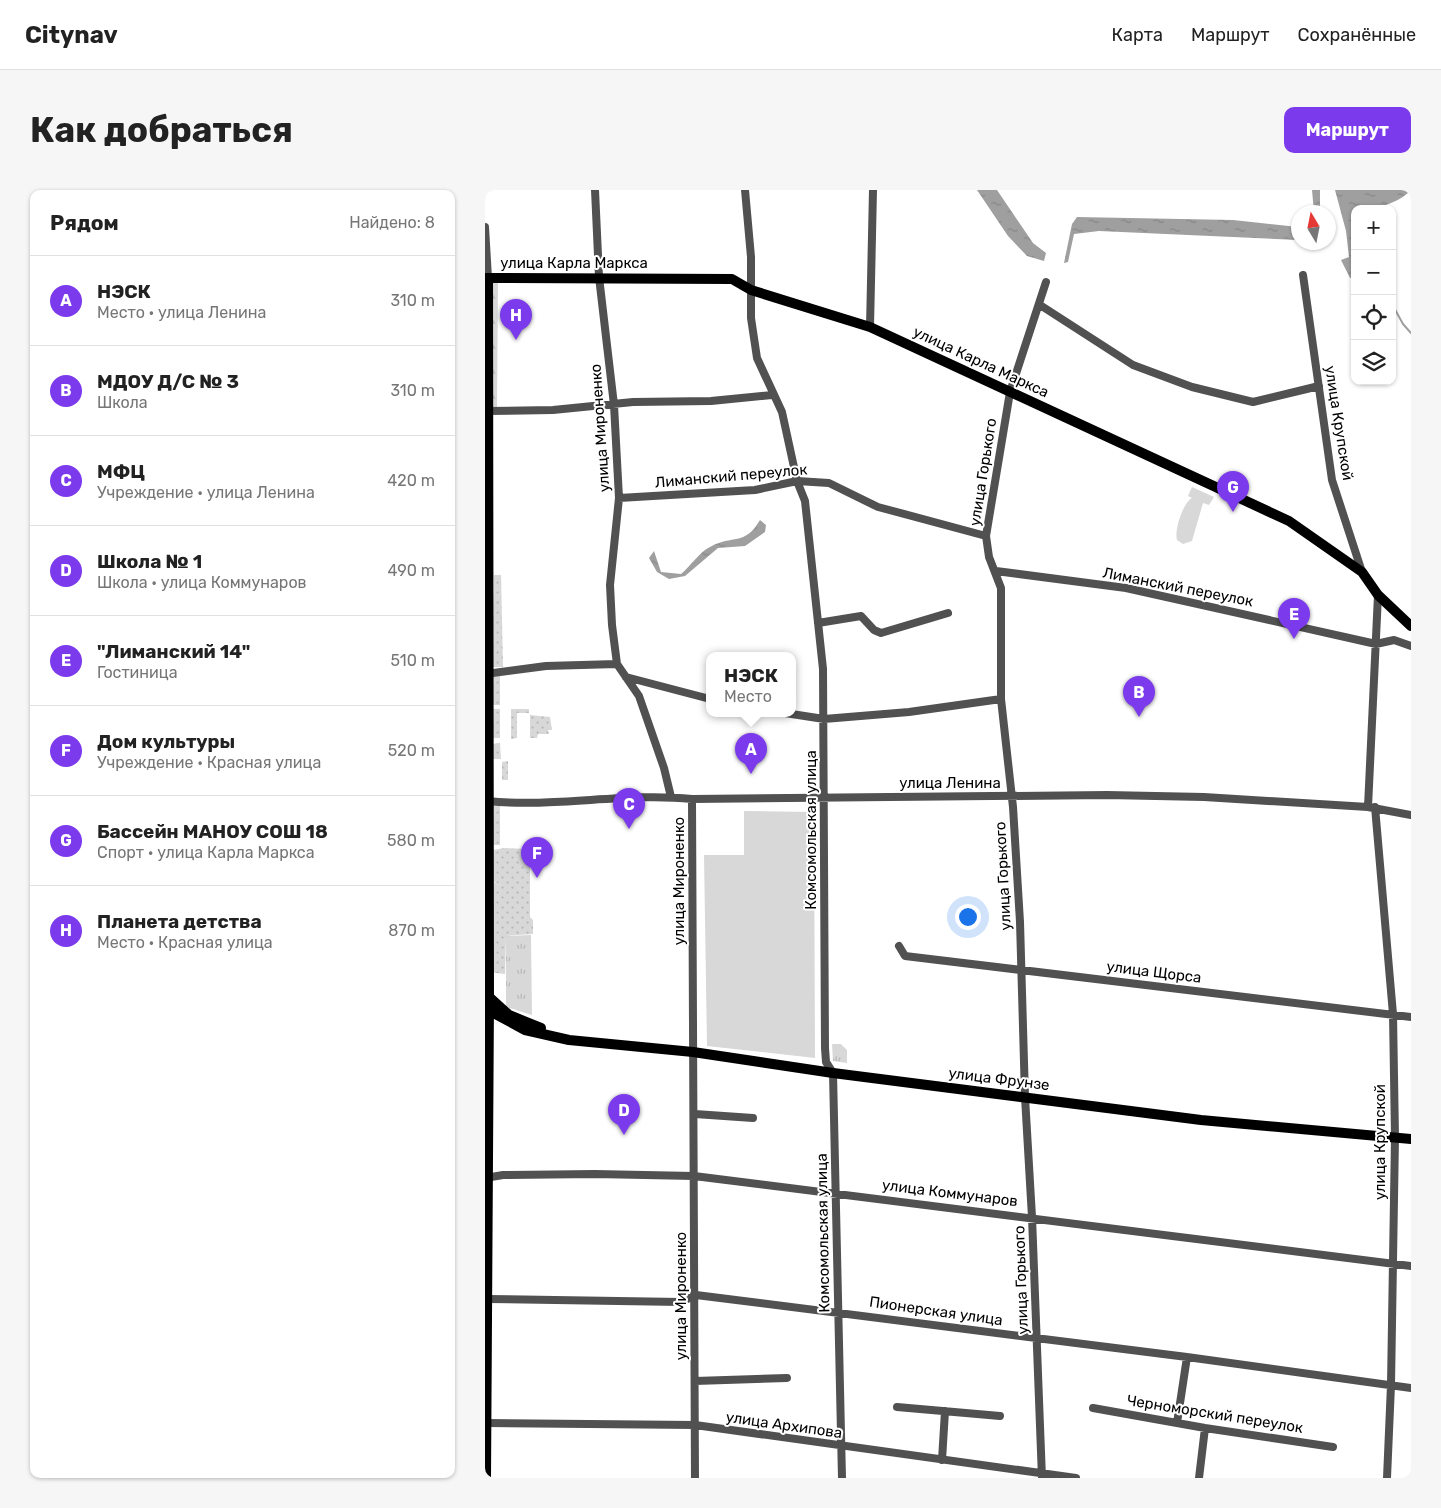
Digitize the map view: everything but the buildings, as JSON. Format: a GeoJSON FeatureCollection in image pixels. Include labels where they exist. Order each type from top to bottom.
{"type":"FeatureCollection","features":[{"type":"Feature","properties":{"kind":"main road","name":"улица Карла Маркса"},"geometry":{"type":"LineString","coordinates":[[486,278],[732,279],[751,290],[870,328],[1289,520],[1362,572],[1378,595],[1411,626]]}},
{"type":"Feature","properties":{"kind":"main road"},"geometry":{"type":"LineString","coordinates":[[486,278],[488,411],[486,674],[488,801],[486,1478]]}},
{"type":"Feature","properties":{"kind":"main road","name":"улица Фрунзе"},"geometry":{"type":"LineString","coordinates":[[487,995],[509,1015],[546,1030],[585,1041]]}},
{"type":"Feature","properties":{"kind":"main road","name":"улица Фрунзе"},"geometry":{"type":"LineString","coordinates":[[487,1009],[525,1030],[569,1040],[693,1052],[833,1073],[1201,1120],[1411,1139]]}},
{"type":"Feature","properties":{"kind":"street","name":"улица Мироненко"},"geometry":{"type":"LineString","coordinates":[[595,190],[599,277],[614,405],[619,498],[610,585],[617,664],[639,696],[664,768],[671,797]]}},
{"type":"Feature","properties":{"kind":"street","name":"Комсомольская улица"},"geometry":{"type":"LineString","coordinates":[[745,190],[751,257],[751,318],[757,358],[772,395],[782,412],[797,481],[805,501],[823,669],[825,1048],[826,1062],[833,1073],[843,1478]]}},
{"type":"Feature","properties":{"kind":"street"},"geometry":{"type":"LineString","coordinates":[[870,328],[873,190]]}},
{"type":"Feature","properties":{"kind":"street"},"geometry":{"type":"LineString","coordinates":[[485,227],[486,278]]}},
{"type":"Feature","properties":{"kind":"street","name":"улица Крупской"},"geometry":{"type":"LineString","coordinates":[[1303,274],[1332,480],[1362,572]]}},
{"type":"Feature","properties":{"kind":"street","name":"улица Горького"},"geometry":{"type":"LineString","coordinates":[[1042,1476],[1032,1217],[1025,1097],[1022,971],[1011,796],[1001,698],[1001,588],[989,557],[986,536],[1010,392],[1046,282]]}},
{"type":"Feature","properties":{"kind":"street"},"geometry":{"type":"LineString","coordinates":[[1040,305],[1133,366],[1192,387],[1253,402],[1319,386]]}},
{"type":"Feature","properties":{"kind":"street"},"geometry":{"type":"LineString","coordinates":[[488,411],[553,410],[653,401],[711,401],[772,395]]}},
{"type":"Feature","properties":{"kind":"street","name":"Лиманский переулок"},"geometry":{"type":"LineString","coordinates":[[619,498],[755,490],[797,481],[829,483],[878,506],[986,536]]}},
{"type":"Feature","properties":{"kind":"street","name":"Лиманский переулок"},"geometry":{"type":"LineString","coordinates":[[996,571],[1126,588],[1377,644],[1394,640],[1411,646]]}},
{"type":"Feature","properties":{"kind":"street","name":"улица Крупской"},"geometry":{"type":"LineString","coordinates":[[1378,595],[1371,807],[1393,1014],[1395,1137],[1391,1385],[1387,1478]]}},
{"type":"Feature","properties":{"kind":"street"},"geometry":{"type":"LineString","coordinates":[[818,623],[861,616],[874,630],[881,633],[948,613]]}},
{"type":"Feature","properties":{"kind":"street"},"geometry":{"type":"LineString","coordinates":[[486,674],[510,673],[546,666],[617,664]]}},
{"type":"Feature","properties":{"kind":"street"},"geometry":{"type":"LineString","coordinates":[[626,677],[706,698]]}},
{"type":"Feature","properties":{"kind":"street"},"geometry":{"type":"LineString","coordinates":[[796,715],[824,719],[909,712],[1001,698]]}},
{"type":"Feature","properties":{"kind":"street","name":"улица Ленина"},"geometry":{"type":"LineString","coordinates":[[488,801],[549,802],[671,797],[692,799],[1011,796],[1205,797],[1371,807],[1411,815]]}},
{"type":"Feature","properties":{"kind":"street","name":"улица Мироненко"},"geometry":{"type":"LineString","coordinates":[[692,799],[695,1114],[695,1478]]}},
{"type":"Feature","properties":{"kind":"street","name":"улица Щорса"},"geometry":{"type":"LineString","coordinates":[[899,946],[905,956],[1411,1017]]}},
{"type":"Feature","properties":{"kind":"street"},"geometry":{"type":"LineString","coordinates":[[695,1114],[753,1118]]}},
{"type":"Feature","properties":{"kind":"street","name":"улица Коммунаров"},"geometry":{"type":"LineString","coordinates":[[486,1178],[503,1175],[595,1174],[694,1176],[1411,1266]]}},
{"type":"Feature","properties":{"kind":"street","name":"Пионерская улица"},"geometry":{"type":"LineString","coordinates":[[487,1299],[681,1302],[695,1294],[1187,1357],[1411,1388]]}},
{"type":"Feature","properties":{"kind":"street"},"geometry":{"type":"LineString","coordinates":[[1177,1423],[1187,1357]]}},
{"type":"Feature","properties":{"kind":"street"},"geometry":{"type":"LineString","coordinates":[[695,1381],[787,1378]]}},
{"type":"Feature","properties":{"kind":"street"},"geometry":{"type":"LineString","coordinates":[[897,1407],[1000,1416]]}},
{"type":"Feature","properties":{"kind":"street","name":"Черноморский переулок"},"geometry":{"type":"LineString","coordinates":[[1093,1408],[1205,1428],[1333,1446]]}},
{"type":"Feature","properties":{"kind":"street"},"geometry":{"type":"LineString","coordinates":[[942,1460],[945,1411]]}},
{"type":"Feature","properties":{"kind":"street","name":"улица Архипова"},"geometry":{"type":"LineString","coordinates":[[487,1423],[695,1426],[942,1460],[1042,1476],[1076,1478]]}},
{"type":"Feature","properties":{"kind":"street"},"geometry":{"type":"LineString","coordinates":[[1199,1478],[1205,1428]]}},
{"type":"Feature","properties":{"kind":"green space"},"geometry":{"type":"Polygon","coordinates":[[[493,283],[498,283],[497,409],[491,409],[493,283]]]}},
{"type":"Feature","properties":{"kind":"green space"},"geometry":{"type":"Polygon","coordinates":[[[1192,487],[1214,497],[1209,505],[1203,503],[1192,541],[1183,544],[1177,540],[1176,536],[1185,505],[1192,498],[1188,496],[1192,487]]]}},
{"type":"Feature","properties":{"kind":"green space"},"geometry":{"type":"Polygon","coordinates":[[[494,575],[501,575],[503,667],[492,667],[494,575]]]}},
{"type":"Feature","properties":{"kind":"green space"},"geometry":{"type":"Polygon","coordinates":[[[493,675],[500,675],[500,705],[493,705],[493,675]]]}},
{"type":"Feature","properties":{"kind":"green space"},"geometry":{"type":"Polygon","coordinates":[[[493,709],[500,709],[500,738],[493,738],[493,709]]]}},
{"type":"Feature","properties":{"kind":"green space"},"geometry":{"type":"Polygon","coordinates":[[[511,709],[529,709],[529,713],[517,713],[517,738],[511,739],[511,709]]]}},
{"type":"Feature","properties":{"kind":"green space"},"geometry":{"type":"Polygon","coordinates":[[[530,715],[550,717],[552,730],[548,730],[549,734],[538,734],[537,738],[530,738],[530,715]]]}},
{"type":"Feature","properties":{"kind":"green space"},"geometry":{"type":"Polygon","coordinates":[[[500,743],[501,759],[493,759],[492,744],[500,743]]]}},
{"type":"Feature","properties":{"kind":"green space"},"geometry":{"type":"Polygon","coordinates":[[[508,761],[508,780],[502,780],[502,762],[508,761]]]}},
{"type":"Feature","properties":{"kind":"green space"},"geometry":{"type":"Polygon","coordinates":[[[493,805],[500,806],[500,845],[493,845],[493,805]]]}},
{"type":"Feature","properties":{"kind":"green space"},"geometry":{"type":"Polygon","coordinates":[[[744,811],[814,812],[815,1058],[707,1046],[704,855],[744,855],[744,811]]]}},
{"type":"Feature","properties":{"kind":"green space"},"geometry":{"type":"Polygon","coordinates":[[[504,848],[530,849],[530,917],[533,920],[533,934],[506,936],[505,974],[487,972],[493,882],[504,886],[492,881],[493,850],[504,848]]]}},
{"type":"Feature","properties":{"kind":"green space"},"geometry":{"type":"Polygon","coordinates":[[[531,935],[532,1015],[506,1007],[506,936],[531,935]]]}},
{"type":"Feature","properties":{"kind":"green space"},"geometry":{"type":"Polygon","coordinates":[[[832,1044],[841,1044],[847,1050],[847,1063],[833,1061],[832,1044]]]}},
{"type":"Feature","properties":{"kind":"water"},"geometry":{"type":"Polygon","coordinates":[[[977,190],[997,190],[1033,243],[1046,253],[1044,261],[1027,256],[1008,236],[977,190]]]}},
{"type":"Feature","properties":{"kind":"water"},"geometry":{"type":"Polygon","coordinates":[[[1312,190],[1320,190],[1320,205],[1313,205],[1312,190]]]}},
{"type":"Feature","properties":{"kind":"water"},"geometry":{"type":"Polygon","coordinates":[[[1335,190],[1411,190],[1399,199],[1385,205],[1351,205],[1350,278],[1341,260],[1349,257],[1346,231],[1335,190]]]}},
{"type":"Feature","properties":{"kind":"water"},"geometry":{"type":"Polygon","coordinates":[[[1077,217],[1233,220],[1291,226],[1291,240],[1099,231],[1074,234],[1068,262],[1064,263],[1072,224],[1077,217]]]}},
{"type":"Feature","properties":{"kind":"water"},"geometry":{"type":"Polygon","coordinates":[[[760,520],[766,525],[765,532],[745,546],[718,548],[685,576],[669,579],[657,572],[649,558],[654,551],[661,572],[681,574],[706,549],[718,543],[749,534],[760,520]]]}},
{"type":"Feature","properties":{"kind":"waterway"},"geometry":{"type":"LineString","coordinates":[[1396,311],[1411,333]]}},
{"type":"Feature","properties":{"kind":"place","name":"Планета детства"},"geometry":{"type":"Point","coordinates":[516,340]}},
{"type":"Feature","properties":{"kind":"place","name":"Бассейн МАНОУ СОШ 18"},"geometry":{"type":"Point","coordinates":[1233,512]}},
{"type":"Feature","properties":{"kind":"place","name":"\"Лиманский 14\""},"geometry":{"type":"Point","coordinates":[1294,639]}},
{"type":"Feature","properties":{"kind":"place","name":"МДОУ Д/С № 3"},"geometry":{"type":"Point","coordinates":[1139,717]}},
{"type":"Feature","properties":{"kind":"place","name":"НЭСК"},"geometry":{"type":"Point","coordinates":[751,774]}},
{"type":"Feature","properties":{"kind":"place","name":"МФЦ"},"geometry":{"type":"Point","coordinates":[629,829]}},
{"type":"Feature","properties":{"kind":"place","name":"Дом культуры"},"geometry":{"type":"Point","coordinates":[537,878]}},
{"type":"Feature","properties":{"kind":"place","name":"Школа № 1"},"geometry":{"type":"Point","coordinates":[624,1135]}}]}
